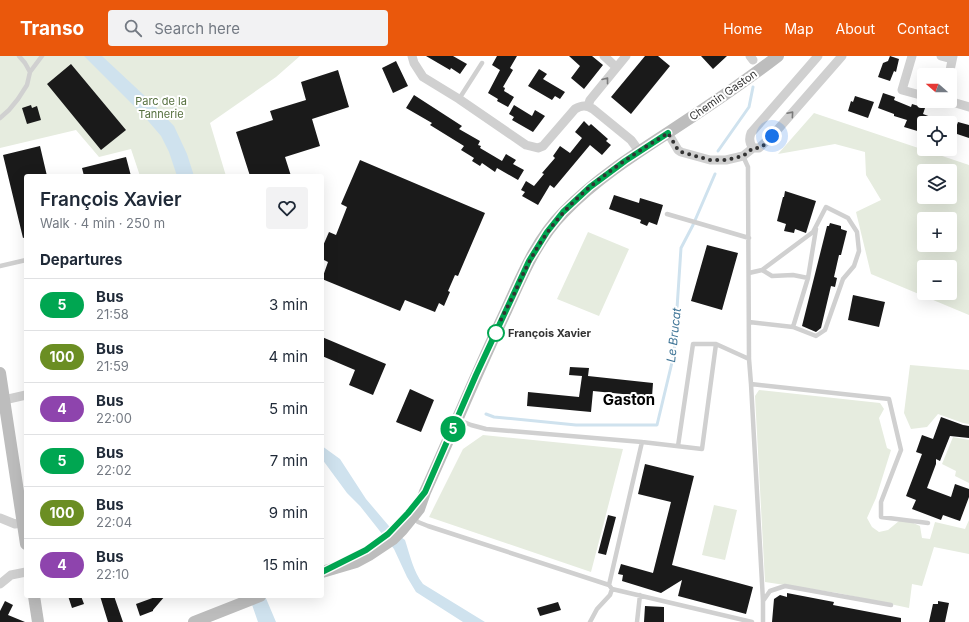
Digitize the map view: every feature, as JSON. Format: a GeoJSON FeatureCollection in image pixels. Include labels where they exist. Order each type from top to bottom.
{"type":"FeatureCollection","features":[{"type":"Feature","properties":{"kind":"street"},"geometry":{"type":"LineString","coordinates":[[412,56],[414,63],[423,77],[459,99],[526,145],[538,148],[543,146],[576,110],[581,106],[588,106],[631,140],[639,151]]}},
{"type":"Feature","properties":{"kind":"street"},"geometry":{"type":"LineString","coordinates":[[604,56],[616,67]]}},
{"type":"Feature","properties":{"kind":"street"},"geometry":{"type":"LineString","coordinates":[[588,106],[590,100],[626,56]]}},
{"type":"Feature","properties":{"kind":"street","name":"Chemin Gaston"},"geometry":{"type":"LineString","coordinates":[[425,492],[529,261],[547,232],[563,212],[590,187],[625,161],[716,101],[778,56]]}},
{"type":"Feature","properties":{"kind":"street"},"geometry":{"type":"LineString","coordinates":[[753,148],[750,145],[751,133],[818,56]]}},
{"type":"Feature","properties":{"kind":"street"},"geometry":{"type":"LineString","coordinates":[[668,133],[678,150],[687,154],[710,160],[726,160],[743,156],[753,148],[758,148],[772,136],[842,56]]}},
{"type":"Feature","properties":{"kind":"street"},"geometry":{"type":"LineString","coordinates":[[912,56],[902,90],[917,94]]}},
{"type":"Feature","properties":{"kind":"street"},"geometry":{"type":"LineString","coordinates":[[941,56],[953,58],[951,68]]}},
{"type":"Feature","properties":{"kind":"street"},"geometry":{"type":"LineString","coordinates":[[957,103],[969,107]]}},
{"type":"Feature","properties":{"kind":"street"},"geometry":{"type":"LineString","coordinates":[[0,373],[24,533]]}},
{"type":"Feature","properties":{"kind":"street"},"geometry":{"type":"LineString","coordinates":[[2,394],[24,395]]}},
{"type":"Feature","properties":{"kind":"street"},"geometry":{"type":"LineString","coordinates":[[327,570],[356,562],[413,518],[419,509],[425,492]]}},
{"type":"Feature","properties":{"kind":"street"},"geometry":{"type":"LineString","coordinates":[[400,528],[425,492]]}},
{"type":"Feature","properties":{"kind":"street"},"geometry":{"type":"LineString","coordinates":[[0,518],[15,524],[22,523]]}},
{"type":"Feature","properties":{"kind":"street"},"geometry":{"type":"LineString","coordinates":[[0,584],[11,575],[24,572]]}},
{"type":"Feature","properties":{"kind":"street"},"geometry":{"type":"LineString","coordinates":[[34,598],[38,622]]}},
{"type":"Feature","properties":{"kind":"street"},"geometry":{"type":"LineString","coordinates":[[194,622],[255,598]]}},
{"type":"Feature","properties":{"kind":"lane"},"geometry":{"type":"LineString","coordinates":[[19,56],[30,72]]}},
{"type":"Feature","properties":{"kind":"lane"},"geometry":{"type":"LineString","coordinates":[[0,118],[18,99],[27,85],[30,72],[42,56]]}},
{"type":"Feature","properties":{"kind":"lane"},"geometry":{"type":"LineString","coordinates":[[459,99],[482,63]]}},
{"type":"Feature","properties":{"kind":"lane"},"geometry":{"type":"LineString","coordinates":[[743,156],[748,167],[749,359],[763,622]]}},
{"type":"Feature","properties":{"kind":"lane"},"geometry":{"type":"LineString","coordinates":[[749,273],[762,270],[813,232],[826,207],[848,218],[857,232],[859,251],[854,266],[843,279],[825,330],[816,336],[794,327],[749,322]]}},
{"type":"Feature","properties":{"kind":"lane"},"geometry":{"type":"LineString","coordinates":[[667,214],[749,238]]}},
{"type":"Feature","properties":{"kind":"lane"},"geometry":{"type":"LineString","coordinates":[[794,327],[808,278],[817,224]]}},
{"type":"Feature","properties":{"kind":"lane"},"geometry":{"type":"LineString","coordinates":[[0,266],[24,260]]}},
{"type":"Feature","properties":{"kind":"lane"},"geometry":{"type":"LineString","coordinates":[[762,270],[772,276],[793,275],[808,278]]}},
{"type":"Feature","properties":{"kind":"lane"},"geometry":{"type":"LineString","coordinates":[[678,446],[693,344],[716,344],[749,359]]}},
{"type":"Feature","properties":{"kind":"lane"},"geometry":{"type":"LineString","coordinates":[[457,419],[486,429],[642,442],[702,449],[716,344]]}},
{"type":"Feature","properties":{"kind":"lane"},"geometry":{"type":"LineString","coordinates":[[751,384],[890,399],[901,450],[881,502],[881,517],[928,523]]}},
{"type":"Feature","properties":{"kind":"lane"},"geometry":{"type":"LineString","coordinates":[[590,622],[597,608],[610,595],[642,442]]}},
{"type":"Feature","properties":{"kind":"lane"},"geometry":{"type":"LineString","coordinates":[[413,518],[428,526],[611,587],[752,622]]}},
{"type":"Feature","properties":{"kind":"lane"},"geometry":{"type":"LineString","coordinates":[[763,601],[770,591],[785,586],[891,606]]}},
{"type":"Feature","properties":{"kind":"lane"},"geometry":{"type":"LineString","coordinates":[[637,622],[640,595]]}},
{"type":"Feature","properties":{"kind":"green space","name":"Parc de la Tannerie"},"geometry":{"type":"Polygon","coordinates":[[[0,56],[300,56],[276,77],[210,123],[225,174],[139,174],[131,149],[99,157],[76,130],[0,148],[0,56]]]}},
{"type":"Feature","properties":{"kind":"green space"},"geometry":{"type":"Polygon","coordinates":[[[814,113],[917,148],[917,156],[942,156],[969,165],[969,315],[933,300],[957,300],[957,260],[917,260],[917,293],[871,274],[856,212],[881,200],[866,175],[865,152],[835,144],[778,154],[814,113]]]}},
{"type":"Feature","properties":{"kind":"green space"},"geometry":{"type":"Polygon","coordinates":[[[588,232],[629,249],[599,316],[557,299],[588,232]]]}},
{"type":"Feature","properties":{"kind":"green space"},"geometry":{"type":"Polygon","coordinates":[[[910,365],[969,370],[969,424],[938,414],[927,427],[911,429],[904,413],[910,365]]]}},
{"type":"Feature","properties":{"kind":"green space"},"geometry":{"type":"Polygon","coordinates":[[[759,390],[880,403],[884,409],[879,418],[887,448],[891,450],[876,498],[867,518],[872,527],[879,532],[888,530],[899,521],[911,522],[920,526],[922,538],[930,539],[935,522],[965,529],[969,520],[969,554],[934,547],[922,586],[912,584],[909,608],[838,593],[765,582],[755,396],[759,390]]]}},
{"type":"Feature","properties":{"kind":"green space"},"geometry":{"type":"Polygon","coordinates":[[[483,435],[623,449],[591,572],[429,517],[463,449],[483,435]]]}},
{"type":"Feature","properties":{"kind":"green space"},"geometry":{"type":"Polygon","coordinates":[[[953,437],[969,440],[969,483],[955,476],[956,471],[942,464],[953,437]]]}},
{"type":"Feature","properties":{"kind":"green space"},"geometry":{"type":"Polygon","coordinates":[[[714,505],[737,510],[725,560],[702,555],[714,505]]]}},
{"type":"Feature","properties":{"kind":"water"},"geometry":{"type":"Polygon","coordinates":[[[84,56],[102,56],[148,99],[174,126],[187,154],[193,174],[176,174],[169,152],[161,136],[143,115],[84,56]]]}},
{"type":"Feature","properties":{"kind":"water"},"geometry":{"type":"Polygon","coordinates":[[[324,447],[340,459],[366,499],[394,532],[405,540],[414,568],[423,584],[485,622],[463,622],[416,592],[394,549],[360,506],[347,493],[324,462],[324,447]]]}},
{"type":"Feature","properties":{"kind":"water"},"geometry":{"type":"Polygon","coordinates":[[[250,598],[266,598],[276,622],[258,622],[250,598]]]}},
{"type":"Feature","properties":{"kind":"building"},"geometry":{"type":"Polygon","coordinates":[[[426,56],[453,56],[467,64],[460,74],[426,56]]]}},
{"type":"Feature","properties":{"kind":"building"},"geometry":{"type":"Polygon","coordinates":[[[497,56],[517,56],[510,68],[513,70],[503,87],[505,88],[504,91],[514,97],[508,107],[497,101],[498,99],[488,93],[500,70],[492,65],[497,56]]]}},
{"type":"Feature","properties":{"kind":"building"},"geometry":{"type":"Polygon","coordinates":[[[569,56],[592,56],[603,65],[584,89],[571,78],[580,66],[569,56]]]}},
{"type":"Feature","properties":{"kind":"building"},"geometry":{"type":"Polygon","coordinates":[[[645,56],[658,56],[670,66],[631,114],[611,97],[645,56]]]}},
{"type":"Feature","properties":{"kind":"building"},"geometry":{"type":"Polygon","coordinates":[[[701,56],[727,56],[713,69],[701,56]]]}},
{"type":"Feature","properties":{"kind":"building"},"geometry":{"type":"Polygon","coordinates":[[[890,56],[899,59],[896,72],[894,71],[890,81],[878,77],[883,63],[888,61],[890,56]]]}},
{"type":"Feature","properties":{"kind":"building"},"geometry":{"type":"Polygon","coordinates":[[[396,61],[408,86],[393,93],[382,68],[396,61]]]}},
{"type":"Feature","properties":{"kind":"building"},"geometry":{"type":"Polygon","coordinates":[[[71,64],[126,130],[101,150],[47,84],[71,64]]]}},
{"type":"Feature","properties":{"kind":"building"},"geometry":{"type":"Polygon","coordinates":[[[539,69],[547,74],[543,79],[565,92],[560,99],[555,96],[552,100],[528,86],[539,69]]]}},
{"type":"Feature","properties":{"kind":"building"},"geometry":{"type":"Polygon","coordinates":[[[338,70],[349,107],[312,119],[320,146],[285,157],[290,174],[249,174],[236,132],[273,120],[270,111],[306,100],[301,82],[338,70]]]}},
{"type":"Feature","properties":{"kind":"building"},"geometry":{"type":"Polygon","coordinates":[[[883,93],[895,97],[894,100],[911,107],[912,104],[917,106],[917,108],[925,108],[923,114],[928,116],[917,116],[917,131],[904,127],[907,120],[894,116],[894,114],[878,108],[883,93]]]}},
{"type":"Feature","properties":{"kind":"building"},"geometry":{"type":"Polygon","coordinates":[[[414,95],[462,126],[459,129],[480,141],[478,145],[481,146],[480,148],[502,161],[506,154],[516,160],[513,164],[524,170],[518,180],[497,168],[495,172],[482,163],[480,166],[472,161],[474,158],[461,150],[464,146],[430,125],[432,123],[406,108],[414,95]]]}},
{"type":"Feature","properties":{"kind":"building"},"geometry":{"type":"Polygon","coordinates":[[[855,96],[874,102],[868,118],[848,111],[851,101],[853,102],[855,96]]]}},
{"type":"Feature","properties":{"kind":"building"},"geometry":{"type":"Polygon","coordinates":[[[31,105],[32,108],[37,106],[41,120],[27,124],[22,108],[31,105]]]}},
{"type":"Feature","properties":{"kind":"building"},"geometry":{"type":"Polygon","coordinates":[[[514,105],[532,116],[535,110],[545,116],[533,132],[512,120],[514,117],[509,114],[514,105]]]}},
{"type":"Feature","properties":{"kind":"building"},"geometry":{"type":"Polygon","coordinates":[[[584,121],[589,126],[591,124],[608,139],[606,141],[611,145],[602,155],[590,145],[554,188],[550,185],[538,205],[522,196],[525,192],[521,190],[526,181],[534,186],[544,174],[542,173],[555,158],[553,156],[560,146],[570,153],[582,138],[575,132],[584,121]]]}},
{"type":"Feature","properties":{"kind":"building"},"geometry":{"type":"Polygon","coordinates":[[[958,122],[969,125],[969,138],[957,134],[958,122]]]}},
{"type":"Feature","properties":{"kind":"building"},"geometry":{"type":"Polygon","coordinates":[[[40,146],[47,174],[24,174],[23,238],[3,155],[40,146]]]}},
{"type":"Feature","properties":{"kind":"building"},"geometry":{"type":"Polygon","coordinates":[[[126,157],[130,174],[84,174],[82,168],[126,157]]]}},
{"type":"Feature","properties":{"kind":"building"},"geometry":{"type":"Polygon","coordinates":[[[360,160],[485,213],[458,276],[455,275],[448,291],[450,292],[444,306],[439,303],[435,312],[405,300],[400,311],[324,280],[324,273],[328,262],[324,260],[324,243],[329,232],[336,235],[347,207],[341,204],[360,160]]]}},
{"type":"Feature","properties":{"kind":"building"},"geometry":{"type":"Polygon","coordinates":[[[785,191],[816,201],[806,233],[795,229],[794,233],[784,231],[786,224],[777,221],[785,191]]]}},
{"type":"Feature","properties":{"kind":"building"},"geometry":{"type":"Polygon","coordinates":[[[614,195],[639,203],[640,198],[663,205],[657,225],[649,222],[647,226],[640,223],[641,220],[609,209],[614,195]]]}},
{"type":"Feature","properties":{"kind":"building"},"geometry":{"type":"Polygon","coordinates":[[[830,223],[841,226],[841,229],[847,231],[834,277],[837,278],[835,287],[831,286],[821,328],[816,332],[802,326],[827,226],[829,226],[830,223]]]}},
{"type":"Feature","properties":{"kind":"building"},"geometry":{"type":"Polygon","coordinates":[[[707,245],[738,253],[722,310],[691,301],[707,245]]]}},
{"type":"Feature","properties":{"kind":"building"},"geometry":{"type":"Polygon","coordinates":[[[853,295],[885,302],[879,327],[848,320],[853,295]]]}},
{"type":"Feature","properties":{"kind":"building"},"geometry":{"type":"Polygon","coordinates":[[[324,338],[386,364],[373,395],[349,385],[355,370],[324,357],[324,338]]]}},
{"type":"Feature","properties":{"kind":"building"},"geometry":{"type":"Polygon","coordinates":[[[570,367],[589,368],[588,376],[653,383],[652,397],[593,391],[591,412],[527,406],[528,392],[579,397],[582,376],[569,375],[570,367]]]}},
{"type":"Feature","properties":{"kind":"building"},"geometry":{"type":"Polygon","coordinates":[[[410,389],[434,400],[421,432],[396,422],[410,389]]]}},
{"type":"Feature","properties":{"kind":"building"},"geometry":{"type":"Polygon","coordinates":[[[941,417],[969,426],[969,438],[950,436],[940,461],[936,459],[936,464],[927,488],[951,497],[955,484],[969,489],[969,497],[960,521],[943,515],[941,520],[912,509],[916,500],[906,496],[922,454],[916,452],[922,435],[933,439],[941,417]]]}},
{"type":"Feature","properties":{"kind":"building"},"geometry":{"type":"Polygon","coordinates":[[[645,464],[694,476],[672,565],[753,587],[746,614],[678,596],[682,580],[661,593],[622,581],[623,575],[618,574],[621,564],[653,573],[671,502],[638,494],[645,464]]]}},
{"type":"Feature","properties":{"kind":"building"},"geometry":{"type":"Polygon","coordinates":[[[608,515],[616,517],[606,555],[598,553],[608,515]]]}},
{"type":"Feature","properties":{"kind":"building"},"geometry":{"type":"Polygon","coordinates":[[[787,593],[834,602],[833,605],[901,618],[901,622],[772,622],[774,599],[780,595],[787,597],[787,593]]]}},
{"type":"Feature","properties":{"kind":"building"},"geometry":{"type":"Polygon","coordinates":[[[69,598],[82,598],[84,604],[72,608],[69,598]]]}},
{"type":"Feature","properties":{"kind":"building"},"geometry":{"type":"Polygon","coordinates":[[[101,598],[115,598],[123,622],[108,622],[101,598]]]}},
{"type":"Feature","properties":{"kind":"building"},"geometry":{"type":"Polygon","coordinates":[[[152,598],[163,598],[153,611],[140,616],[136,604],[152,598]]]}},
{"type":"Feature","properties":{"kind":"building"},"geometry":{"type":"Polygon","coordinates":[[[5,601],[13,605],[8,615],[25,622],[0,622],[0,611],[5,601]]]}},
{"type":"Feature","properties":{"kind":"building"},"geometry":{"type":"Polygon","coordinates":[[[938,601],[949,603],[945,622],[929,622],[933,604],[938,604],[938,601]]]}},
{"type":"Feature","properties":{"kind":"building"},"geometry":{"type":"Polygon","coordinates":[[[558,602],[561,610],[540,616],[537,608],[558,602]]]}},
{"type":"Feature","properties":{"kind":"building"},"geometry":{"type":"Polygon","coordinates":[[[645,606],[664,607],[664,622],[644,622],[645,606]]]}},
{"type":"Feature","properties":{"kind":"waterway","name":"Le Brucat"},"geometry":{"type":"LineString","coordinates":[[718,151],[749,107],[753,87]]}},
{"type":"Feature","properties":{"kind":"waterway","name":"Le Brucat"},"geometry":{"type":"LineString","coordinates":[[486,414],[494,417],[576,425],[657,425],[674,354],[681,248],[693,225],[715,174]]}},
{"type":"Feature","properties":{"kind":"bus line","name":"5"},"geometry":{"type":"LineString","coordinates":[[324,571],[366,550],[378,542],[398,525],[425,492],[476,375],[529,261],[547,232],[563,212],[590,187],[625,161],[668,133]]}},
{"type":"Feature","properties":{"kind":"place","name":"François Xavier"},"geometry":{"type":"Point","coordinates":[496,333]}},
{"type":"Feature","properties":{"kind":"district","name":"Gaston"},"geometry":{"type":"Point","coordinates":[629,400]}},
{"type":"Feature","properties":{"kind":"route"},"geometry":{"type":"LineString","coordinates":[[496,333],[529,261],[547,232],[563,212],[590,187],[625,161],[668,133],[678,150],[681,152],[710,160],[726,160],[743,156],[753,148],[756,149],[763,146],[772,136]]}}]}
